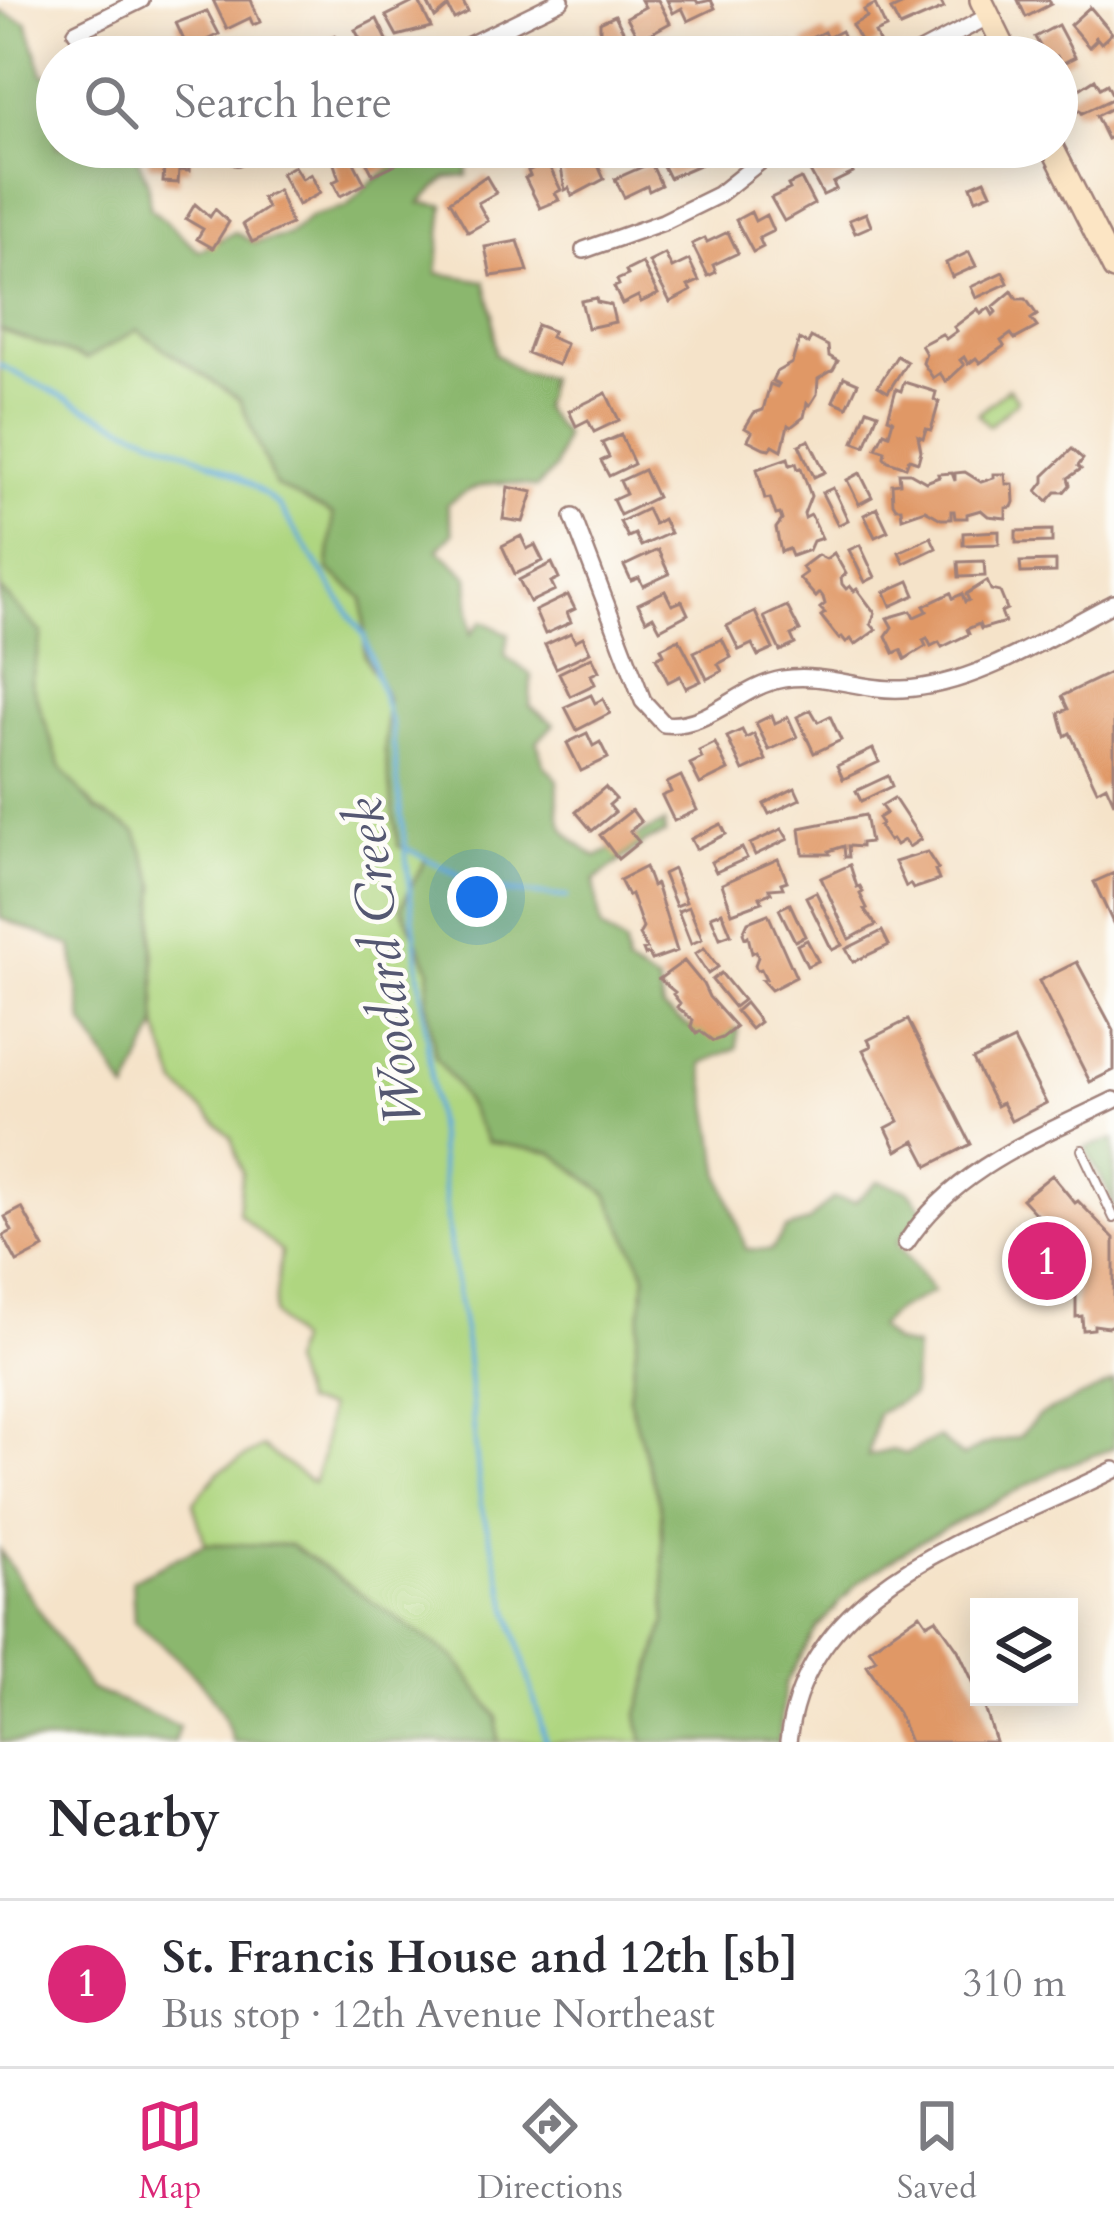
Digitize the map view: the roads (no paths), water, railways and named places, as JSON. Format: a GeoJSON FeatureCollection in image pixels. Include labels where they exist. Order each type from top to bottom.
{"type":"FeatureCollection","features":[{"type":"Feature","properties":{"kind":"street"},"geometry":{"type":"LineString","coordinates":[[76,32],[141,0]]}},
{"type":"Feature","properties":{"kind":"street"},"geometry":{"type":"LineString","coordinates":[[488,36],[561,0]]}},
{"type":"Feature","properties":{"kind":"street"},"geometry":{"type":"LineString","coordinates":[[943,36],[985,8],[999,36]]}},
{"type":"Feature","properties":{"kind":"street"},"geometry":{"type":"LineString","coordinates":[[584,250],[663,222],[718,195],[752,168]]}},
{"type":"Feature","properties":{"kind":"street"},"geometry":{"type":"LineString","coordinates":[[1063,168],[1114,269]]}},
{"type":"Feature","properties":{"kind":"street"},"geometry":{"type":"LineString","coordinates":[[573,518],[643,700],[664,724],[683,725],[780,679],[902,689],[963,676],[1114,603]]}},
{"type":"Feature","properties":{"kind":"street"},"geometry":{"type":"LineString","coordinates":[[906,1243],[935,1205],[981,1167],[1114,1100]]}},
{"type":"Feature","properties":{"kind":"street"},"geometry":{"type":"LineString","coordinates":[[788,1742],[804,1678],[823,1643],[866,1597],[994,1526],[1114,1470]]}},
{"type":"Feature","properties":{"kind":"lane"},"geometry":{"type":"LineString","coordinates":[[1082,1150],[1114,1218]]}},
{"type":"Feature","properties":{"kind":"waterway","name":"Woodard Creek"},"geometry":{"type":"LineString","coordinates":[[0,365],[220,467],[260,491],[279,506],[364,636],[391,723],[481,1506],[546,1742]]}},
{"type":"Feature","properties":{"kind":"waterway"},"geometry":{"type":"LineString","coordinates":[[406,848],[488,890],[567,897]]}},
{"type":"Feature","properties":{"kind":"place","name":"St. Francis House and 12th [sb]"},"geometry":{"type":"Point","coordinates":[1047,1261]}}]}
